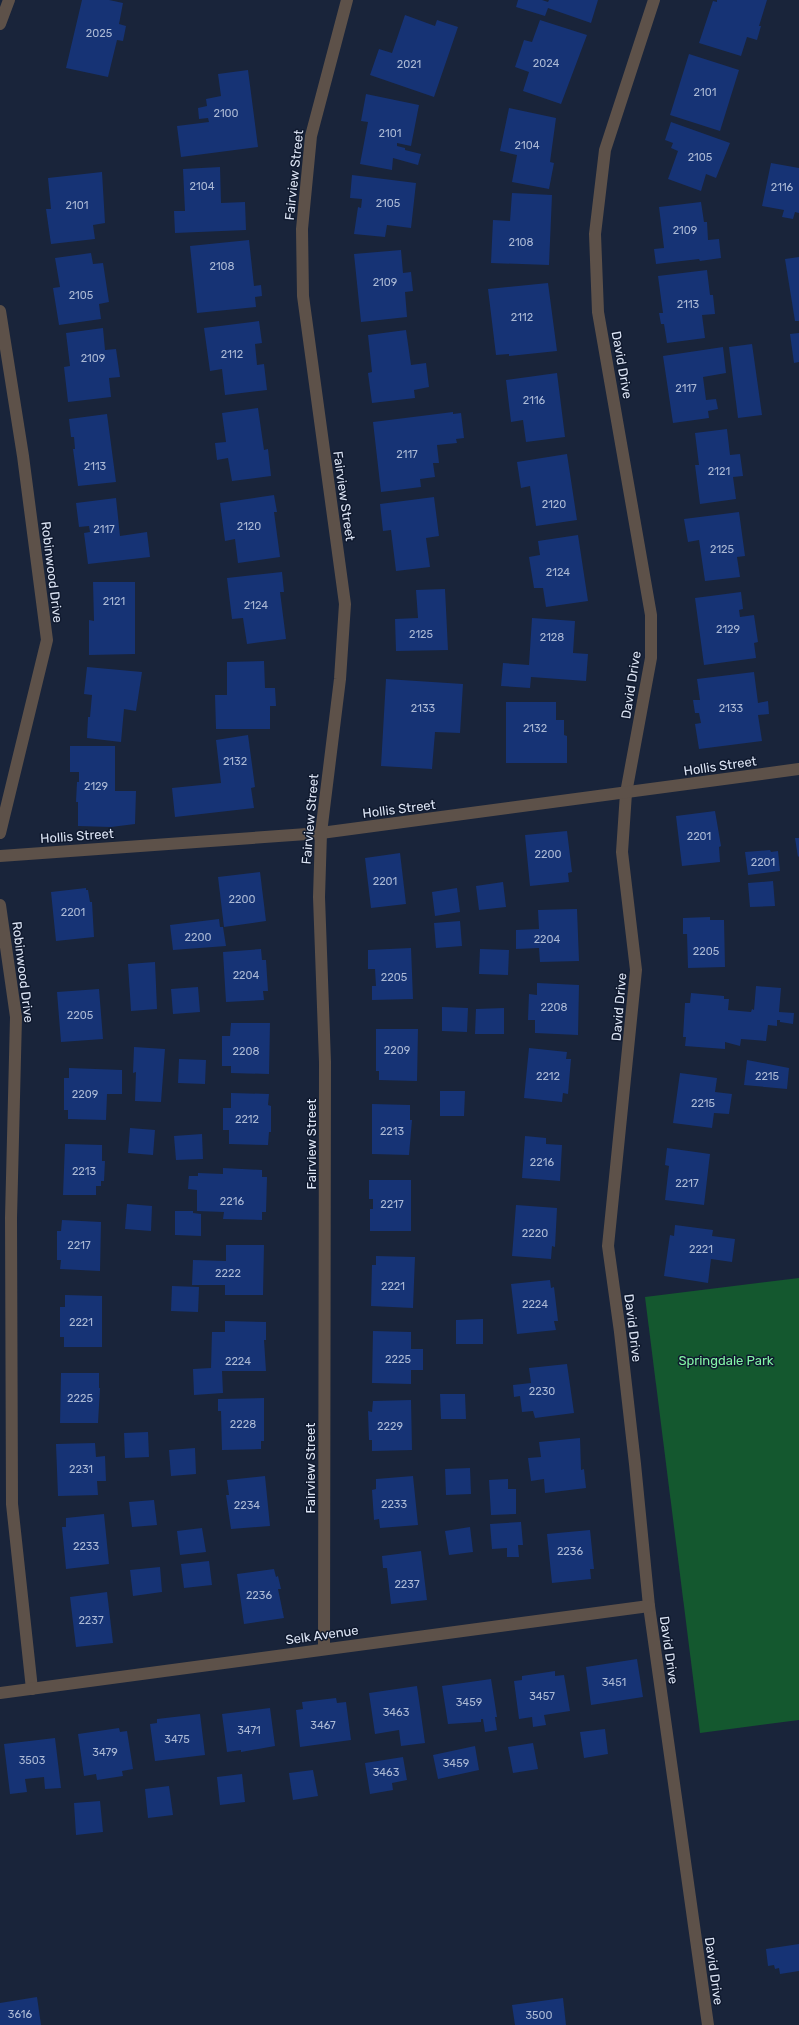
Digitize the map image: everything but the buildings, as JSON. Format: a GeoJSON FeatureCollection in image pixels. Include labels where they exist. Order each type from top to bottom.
{"type":"FeatureCollection","features":[{"type":"Feature","properties":{"kind":"street"},"geometry":{"type":"LineString","coordinates":[[0,24],[9,0]]}},
{"type":"Feature","properties":{"kind":"street","name":"Fairview Street"},"geometry":{"type":"LineString","coordinates":[[324,1649],[325,1062],[319,897],[321,833],[340,679],[345,604],[303,296],[302,229],[311,136],[347,0]]}},
{"type":"Feature","properties":{"kind":"street","name":"David Drive"},"geometry":{"type":"LineString","coordinates":[[654,0],[605,150],[595,234],[598,312],[651,615],[651,658],[626,793],[622,852],[636,970],[608,1246],[634,1456],[649,1606],[708,2025]]}},
{"type":"Feature","properties":{"kind":"street","name":"Robinwood Drive"},"geometry":{"type":"LineString","coordinates":[[0,311],[23,456],[47,640],[0,833]]}},
{"type":"Feature","properties":{"kind":"street","name":"Hollis Street"},"geometry":{"type":"LineString","coordinates":[[0,856],[321,833],[799,769]]}},
{"type":"Feature","properties":{"kind":"street","name":"Robinwood Drive"},"geometry":{"type":"LineString","coordinates":[[0,905],[16,1017],[11,1218],[12,1504],[32,1689]]}},
{"type":"Feature","properties":{"kind":"street","name":"Selk Avenue"},"geometry":{"type":"LineString","coordinates":[[0,1693],[649,1606]]}},
{"type":"Feature","properties":{"kind":"green space","name":"Springdale Park"},"geometry":{"type":"Polygon","coordinates":[[[799,1278],[799,1720],[700,1733],[645,1297],[799,1278]]]}}]}
